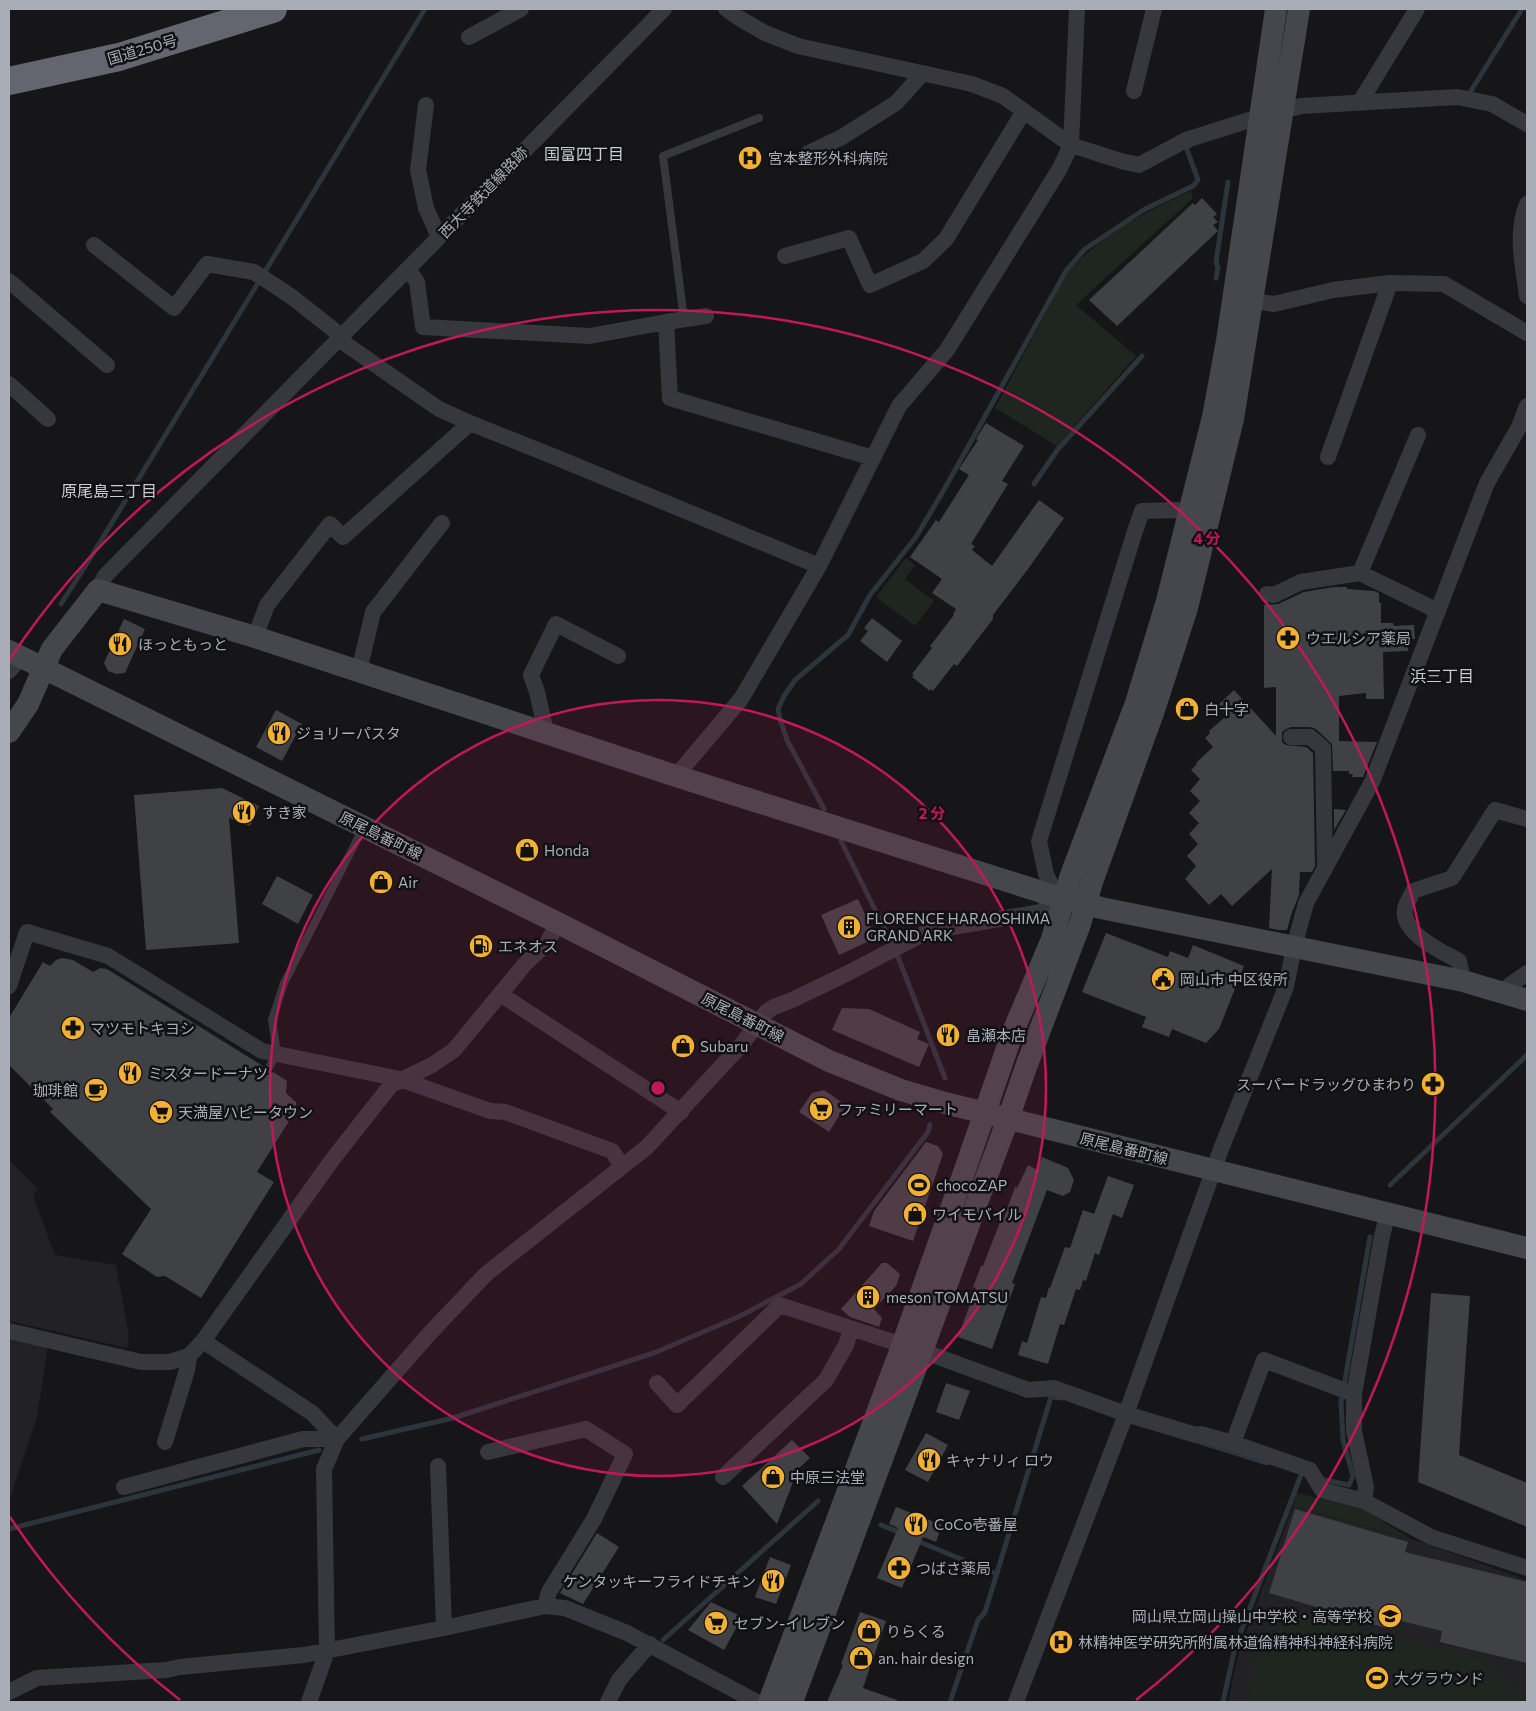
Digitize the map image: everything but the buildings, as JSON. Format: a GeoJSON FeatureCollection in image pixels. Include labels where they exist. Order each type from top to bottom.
{"type":"FeatureCollection","features":[{"type":"Feature","properties":{"kind":"highway","name":"国道250号"},"geometry":{"type":"LineString","coordinates":[[9,64],[113,41],[226,9]]}},
{"type":"Feature","properties":{"kind":"highway","name":"国道250号"},"geometry":{"type":"LineString","coordinates":[[9,80],[119,57],[264,10]]}},
{"type":"Feature","properties":{"kind":"street"},"geometry":{"type":"LineString","coordinates":[[469,37],[520,9]]}},
{"type":"Feature","properties":{"kind":"street","name":"西大寺鉄道線路跡"},"geometry":{"type":"LineString","coordinates":[[98,590],[105,576],[664,9]]}},
{"type":"Feature","properties":{"kind":"street"},"geometry":{"type":"LineString","coordinates":[[726,9],[765,33],[798,46],[972,84],[1002,96],[1071,145],[1139,165],[1186,140],[1301,106],[1457,97],[1492,104],[1527,124]]}},
{"type":"Feature","properties":{"kind":"street"},"geometry":{"type":"LineString","coordinates":[[676,776],[741,699],[819,566],[900,406],[947,350],[1059,170],[1071,145],[1077,9]]}},
{"type":"Feature","properties":{"kind":"street"},"geometry":{"type":"LineString","coordinates":[[1134,91],[1154,9]]}},
{"type":"Feature","properties":{"kind":"street"},"geometry":{"type":"LineString","coordinates":[[792,1702],[912,1348],[985,1112],[1012,1034],[1068,899],[1071,875],[1136,703],[1168,601],[1213,417],[1227,341],[1276,9]]}},
{"type":"Feature","properties":{"kind":"street"},"geometry":{"type":"LineString","coordinates":[[309,1702],[326,1651],[324,1469],[337,1439],[430,1333],[486,1274],[647,1147],[742,1044],[766,1012],[774,1006],[800,997],[929,931],[1041,912],[1068,899],[1092,882],[1154,710],[1187,608],[1233,418],[1299,9]]}},
{"type":"Feature","properties":{"kind":"street"},"geometry":{"type":"LineString","coordinates":[[1360,102],[1417,9]]}},
{"type":"Feature","properties":{"kind":"street"},"geometry":{"type":"LineString","coordinates":[[807,154],[842,137],[896,103],[924,73]]}},
{"type":"Feature","properties":{"kind":"street"},"geometry":{"type":"LineString","coordinates":[[426,106],[418,170],[426,208],[439,237]]}},
{"type":"Feature","properties":{"kind":"street"},"geometry":{"type":"LineString","coordinates":[[785,256],[849,238],[870,284],[923,261],[946,239],[1024,111]]}},
{"type":"Feature","properties":{"kind":"street"},"geometry":{"type":"LineString","coordinates":[[1527,204],[1522,215],[1520,248],[1527,296]]}},
{"type":"Feature","properties":{"kind":"street"},"geometry":{"type":"LineString","coordinates":[[94,245],[174,308],[207,264],[260,277],[292,297],[340,336],[347,345],[438,408],[470,424],[819,566]]}},
{"type":"Feature","properties":{"kind":"street"},"geometry":{"type":"LineString","coordinates":[[408,269],[417,282],[423,327],[590,336],[706,316]]}},
{"type":"Feature","properties":{"kind":"street"},"geometry":{"type":"LineString","coordinates":[[9,281],[107,365]]}},
{"type":"Feature","properties":{"kind":"street"},"geometry":{"type":"LineString","coordinates":[[1253,301],[1274,304],[1333,290],[1390,283],[1444,284],[1527,333]]}},
{"type":"Feature","properties":{"kind":"street"},"geometry":{"type":"LineString","coordinates":[[1328,457],[1390,283]]}},
{"type":"Feature","properties":{"kind":"street"},"geometry":{"type":"LineString","coordinates":[[666,322],[670,398],[873,458]]}},
{"type":"Feature","properties":{"kind":"street"},"geometry":{"type":"LineString","coordinates":[[9,384],[48,419]]}},
{"type":"Feature","properties":{"kind":"street"},"geometry":{"type":"LineString","coordinates":[[1016,1702],[1126,1414],[1221,1149],[1286,987],[1306,903],[1372,782],[1487,483],[1519,427],[1527,406]]}},
{"type":"Feature","properties":{"kind":"street"},"geometry":{"type":"LineString","coordinates":[[255,637],[267,605],[330,524],[343,537],[470,424]]}},
{"type":"Feature","properties":{"kind":"street"},"geometry":{"type":"LineString","coordinates":[[1360,573],[1418,435]]}},
{"type":"Feature","properties":{"kind":"street"},"geometry":{"type":"LineString","coordinates":[[769,1702],[912,1348],[1008,1119],[1080,924],[1068,899],[1046,874],[1039,841],[1142,511],[1176,510],[1190,512]]}},
{"type":"Feature","properties":{"kind":"street"},"geometry":{"type":"LineString","coordinates":[[359,671],[373,612],[442,523]]}},
{"type":"Feature","properties":{"kind":"street"},"geometry":{"type":"LineString","coordinates":[[1267,594],[1274,595],[1301,582],[1360,573],[1438,611]]}},
{"type":"Feature","properties":{"kind":"street"},"geometry":{"type":"LineString","coordinates":[[9,732],[28,704],[52,649],[98,590],[255,637],[676,776],[1068,899],[1463,981],[1527,1000]]}},
{"type":"Feature","properties":{"kind":"street"},"geometry":{"type":"LineString","coordinates":[[546,732],[537,692],[530,675],[556,624],[618,656]]}},
{"type":"Feature","properties":{"kind":"street","name":"原尾島番町線"},"geometry":{"type":"LineString","coordinates":[[13,660],[44,668],[558,923],[829,1061],[862,1075],[910,1092],[1008,1119],[1527,1248]]}},
{"type":"Feature","properties":{"kind":"street"},"geometry":{"type":"LineString","coordinates":[[1291,737],[1310,737],[1323,748],[1325,871]]}},
{"type":"Feature","properties":{"kind":"street"},"geometry":{"type":"LineString","coordinates":[[1463,981],[1459,961],[1432,947],[1411,928],[1405,918],[1405,908],[1413,891],[1452,878],[1495,810],[1527,819]]}},
{"type":"Feature","properties":{"kind":"street"},"geometry":{"type":"LineString","coordinates":[[9,1331],[141,1362],[170,1362],[189,1356],[203,1340],[332,1160],[390,1085],[432,1065],[454,1050],[525,964],[547,943],[558,923]]}},
{"type":"Feature","properties":{"kind":"street"},"geometry":{"type":"LineString","coordinates":[[9,986],[27,932],[108,956],[262,1051],[400,1079],[490,1111],[505,1112],[612,1151],[622,1166]]}},
{"type":"Feature","properties":{"kind":"street"},"geometry":{"type":"LineString","coordinates":[[1505,993],[1510,985],[1527,973]]}},
{"type":"Feature","properties":{"kind":"street"},"geometry":{"type":"LineString","coordinates":[[500,994],[681,1112]]}},
{"type":"Feature","properties":{"kind":"street"},"geometry":{"type":"LineString","coordinates":[[1364,1501],[1366,1487],[1347,1392],[1388,1214]]}},
{"type":"Feature","properties":{"kind":"street"},"geometry":{"type":"LineString","coordinates":[[657,1383],[677,1405],[780,1306],[912,1348],[1028,1390],[1054,1388],[1126,1414],[1196,1435],[1201,1434],[1233,1443],[1310,1470],[1322,1490],[1364,1501],[1431,1537],[1527,1568]]}},
{"type":"Feature","properties":{"kind":"street"},"geometry":{"type":"LineString","coordinates":[[724,1477],[826,1380],[846,1344],[851,1329]]}},
{"type":"Feature","properties":{"kind":"street"},"geometry":{"type":"LineString","coordinates":[[203,1340],[312,1413],[337,1439]]}},
{"type":"Feature","properties":{"kind":"street"},"geometry":{"type":"LineString","coordinates":[[165,1442],[188,1370],[189,1356]]}},
{"type":"Feature","properties":{"kind":"street"},"geometry":{"type":"LineString","coordinates":[[1233,1443],[1264,1360],[1347,1392]]}},
{"type":"Feature","properties":{"kind":"street"},"geometry":{"type":"LineString","coordinates":[[488,1452],[586,1428],[625,1454],[594,1519],[549,1592],[545,1606]]}},
{"type":"Feature","properties":{"kind":"street"},"geometry":{"type":"LineString","coordinates":[[124,1487],[302,1439],[337,1439]]}},
{"type":"Feature","properties":{"kind":"street"},"geometry":{"type":"LineString","coordinates":[[438,1466],[444,1628]]}},
{"type":"Feature","properties":{"kind":"street"},"geometry":{"type":"LineString","coordinates":[[9,1692],[37,1678],[166,1670],[180,1666],[304,1655],[545,1606],[565,1608],[650,1644],[757,1702]]}},
{"type":"Feature","properties":{"kind":"street"},"geometry":{"type":"LineString","coordinates":[[608,1702],[619,1680],[650,1644]]}},
{"type":"Feature","properties":{"kind":"lane"},"geometry":{"type":"LineString","coordinates":[[684,319],[663,156],[760,118]]}},
{"type":"Feature","properties":{"kind":"lane"},"geometry":{"type":"LineString","coordinates":[[268,1069],[277,1054],[272,1020],[284,983],[364,827]]}},
{"type":"Feature","properties":{"kind":"shaded area"},"geometry":{"type":"Polygon","coordinates":[[[1191,191],[1193,198],[1076,305],[1136,356],[1057,446],[995,408],[1068,272],[1095,247],[1125,225],[1191,191]]]}},
{"type":"Feature","properties":{"kind":"shaded area"},"geometry":{"type":"Polygon","coordinates":[[[906,558],[915,565],[905,579],[934,601],[915,626],[876,597],[906,558]]]}},
{"type":"Feature","properties":{"kind":"shaded area"},"geometry":{"type":"Polygon","coordinates":[[[9,1160],[38,1189],[33,1196],[55,1255],[116,1265],[129,1336],[127,1348],[9,1321],[9,1160]]]}},
{"type":"Feature","properties":{"kind":"shaded area"},"geometry":{"type":"Polygon","coordinates":[[[9,1335],[48,1344],[37,1417],[9,1501],[9,1335]]]}},
{"type":"Feature","properties":{"kind":"shaded area"},"geometry":{"type":"Polygon","coordinates":[[[1296,1493],[1360,1507],[1411,1539],[1293,1506],[1296,1493]]]}},
{"type":"Feature","properties":{"kind":"shaded area","name":"岡山県立岡山操山中学校・高等学校"},"geometry":{"type":"Polygon","coordinates":[[[1293,1506],[1418,1541],[1527,1580],[1527,1702],[1228,1702],[1239,1652],[1293,1506]]]}},
{"type":"Feature","properties":{"kind":"shaded area","name":"大グラウンド"},"geometry":{"type":"Polygon","coordinates":[[[1301,1616],[1480,1658],[1523,1698],[1522,1702],[1247,1702],[1260,1639],[1301,1616]]]}},
{"type":"Feature","properties":{"kind":"waterway"},"geometry":{"type":"LineString","coordinates":[[61,604],[425,9]]}},
{"type":"Feature","properties":{"kind":"waterway"},"geometry":{"type":"LineString","coordinates":[[1469,94],[1522,9]]}},
{"type":"Feature","properties":{"kind":"waterway"},"geometry":{"type":"LineString","coordinates":[[824,809],[787,740],[778,709],[784,696],[795,680],[848,635],[870,595],[916,537],[1066,271],[1085,249],[1145,209],[1193,186],[1198,180],[1186,147],[1189,146]]}},
{"type":"Feature","properties":{"kind":"waterway"},"geometry":{"type":"LineString","coordinates":[[1216,278],[1218,268],[1216,262],[1228,182]]}},
{"type":"Feature","properties":{"kind":"waterway"},"geometry":{"type":"LineString","coordinates":[[1034,484],[1058,449],[1142,356]]}},
{"type":"Feature","properties":{"kind":"waterway"},"geometry":{"type":"LineString","coordinates":[[841,841],[892,944]]}},
{"type":"Feature","properties":{"kind":"waterway"},"geometry":{"type":"LineString","coordinates":[[898,957],[945,1078]]}},
{"type":"Feature","properties":{"kind":"waterway"},"geometry":{"type":"LineString","coordinates":[[1390,1185],[1527,1055]]}},
{"type":"Feature","properties":{"kind":"waterway"},"geometry":{"type":"LineString","coordinates":[[362,1439],[453,1418],[654,1353],[738,1317],[801,1284],[839,1249],[928,1132],[930,1125]]}},
{"type":"Feature","properties":{"kind":"waterway"},"geometry":{"type":"LineString","coordinates":[[1320,1479],[1349,1485],[1353,1476],[1343,1440],[1341,1403],[1370,1237]]}},
{"type":"Feature","properties":{"kind":"waterway"},"geometry":{"type":"LineString","coordinates":[[950,1702],[978,1620],[985,1612],[1051,1397],[1063,1398]]}},
{"type":"Feature","properties":{"kind":"waterway"},"geometry":{"type":"LineString","coordinates":[[1194,1440],[1267,1463]]}},
{"type":"Feature","properties":{"kind":"waterway"},"geometry":{"type":"LineString","coordinates":[[9,1529],[319,1450]]}},
{"type":"Feature","properties":{"kind":"waterway"},"geometry":{"type":"LineString","coordinates":[[1223,1702],[1235,1647],[1301,1475]]}},
{"type":"Feature","properties":{"kind":"waterway"},"geometry":{"type":"LineString","coordinates":[[663,1640],[818,1501]]}},
{"type":"Feature","properties":{"kind":"waterway"},"geometry":{"type":"LineString","coordinates":[[881,1525],[901,1533]]}},
{"type":"Feature","properties":{"kind":"waterway"},"geometry":{"type":"LineString","coordinates":[[915,1540],[997,1574]]}},
{"type":"Feature","properties":{"kind":"place","name":"宮本整形外科病院"},"geometry":{"type":"Point","coordinates":[750,158]}},
{"type":"Feature","properties":{"kind":"place","name":"ウエルシア薬局"},"geometry":{"type":"Point","coordinates":[1288,638]}},
{"type":"Feature","properties":{"kind":"place","name":"ほっともっと"},"geometry":{"type":"Point","coordinates":[120,644]}},
{"type":"Feature","properties":{"kind":"place","name":"白十字"},"geometry":{"type":"Point","coordinates":[1187,709]}},
{"type":"Feature","properties":{"kind":"place","name":"ジョリーパスタ"},"geometry":{"type":"Point","coordinates":[279,733]}},
{"type":"Feature","properties":{"kind":"place","name":"すき家"},"geometry":{"type":"Point","coordinates":[244,812]}},
{"type":"Feature","properties":{"kind":"place","name":"Honda"},"geometry":{"type":"Point","coordinates":[527,850]}},
{"type":"Feature","properties":{"kind":"place","name":"Air"},"geometry":{"type":"Point","coordinates":[381,882]}},
{"type":"Feature","properties":{"kind":"place","name":"FLORENCE HARAOSHIMA GRAND ARK"},"geometry":{"type":"Point","coordinates":[849,927]}},
{"type":"Feature","properties":{"kind":"place","name":"エネオス"},"geometry":{"type":"Point","coordinates":[481,946]}},
{"type":"Feature","properties":{"kind":"place","name":"岡山市 中区役所"},"geometry":{"type":"Point","coordinates":[1163,979]}},
{"type":"Feature","properties":{"kind":"place","name":"マツモトキヨシ"},"geometry":{"type":"Point","coordinates":[73,1028]}},
{"type":"Feature","properties":{"kind":"place","name":"畠瀬本店"},"geometry":{"type":"Point","coordinates":[948,1035]}},
{"type":"Feature","properties":{"kind":"place","name":"Subaru"},"geometry":{"type":"Point","coordinates":[683,1046]}},
{"type":"Feature","properties":{"kind":"place","name":"ミスタードーナツ"},"geometry":{"type":"Point","coordinates":[130,1073]}},
{"type":"Feature","properties":{"kind":"place","name":"スーパードラッグひまわり"},"geometry":{"type":"Point","coordinates":[1433,1084]}},
{"type":"Feature","properties":{"kind":"place","name":"珈琲館"},"geometry":{"type":"Point","coordinates":[96,1090]}},
{"type":"Feature","properties":{"kind":"place","name":"ファミリーマート"},"geometry":{"type":"Point","coordinates":[821,1109]}},
{"type":"Feature","properties":{"kind":"place","name":"天満屋ハピータウン"},"geometry":{"type":"Point","coordinates":[161,1112]}},
{"type":"Feature","properties":{"kind":"place","name":"chocoZAP"},"geometry":{"type":"Point","coordinates":[919,1185]}},
{"type":"Feature","properties":{"kind":"place","name":"ワイモバイル"},"geometry":{"type":"Point","coordinates":[915,1214]}},
{"type":"Feature","properties":{"kind":"place","name":"meson TOMATSU"},"geometry":{"type":"Point","coordinates":[868,1297]}},
{"type":"Feature","properties":{"kind":"place","name":"キャナリィ ロウ"},"geometry":{"type":"Point","coordinates":[929,1460]}},
{"type":"Feature","properties":{"kind":"place","name":"中原三法堂"},"geometry":{"type":"Point","coordinates":[773,1477]}},
{"type":"Feature","properties":{"kind":"place","name":"CoCo壱番屋"},"geometry":{"type":"Point","coordinates":[916,1524]}},
{"type":"Feature","properties":{"kind":"place","name":"つばさ薬局"},"geometry":{"type":"Point","coordinates":[899,1568]}},
{"type":"Feature","properties":{"kind":"place","name":"ケンタッキーフライドチキン"},"geometry":{"type":"Point","coordinates":[773,1581]}},
{"type":"Feature","properties":{"kind":"place","name":"岡山県立岡山操山中学校・高等学校"},"geometry":{"type":"Point","coordinates":[1390,1616]}},
{"type":"Feature","properties":{"kind":"place","name":"セブン-イレブン"},"geometry":{"type":"Point","coordinates":[716,1623]}},
{"type":"Feature","properties":{"kind":"place","name":"りらくる"},"geometry":{"type":"Point","coordinates":[869,1631]}},
{"type":"Feature","properties":{"kind":"place","name":"林精神医学研究所附属林道倫精神科神経科病院"},"geometry":{"type":"Point","coordinates":[1061,1642]}},
{"type":"Feature","properties":{"kind":"place","name":"an. hair design"},"geometry":{"type":"Point","coordinates":[861,1658]}},
{"type":"Feature","properties":{"kind":"place","name":"大グラウンド"},"geometry":{"type":"Point","coordinates":[1377,1678]}},
{"type":"Feature","properties":{"kind":"district","name":"国富四丁目"},"geometry":{"type":"Point","coordinates":[584,153]}},
{"type":"Feature","properties":{"kind":"district","name":"原尾島三丁目"},"geometry":{"type":"Point","coordinates":[109,490]}},
{"type":"Feature","properties":{"kind":"district","name":"浜三丁目"},"geometry":{"type":"Point","coordinates":[1442,675]}}]}
